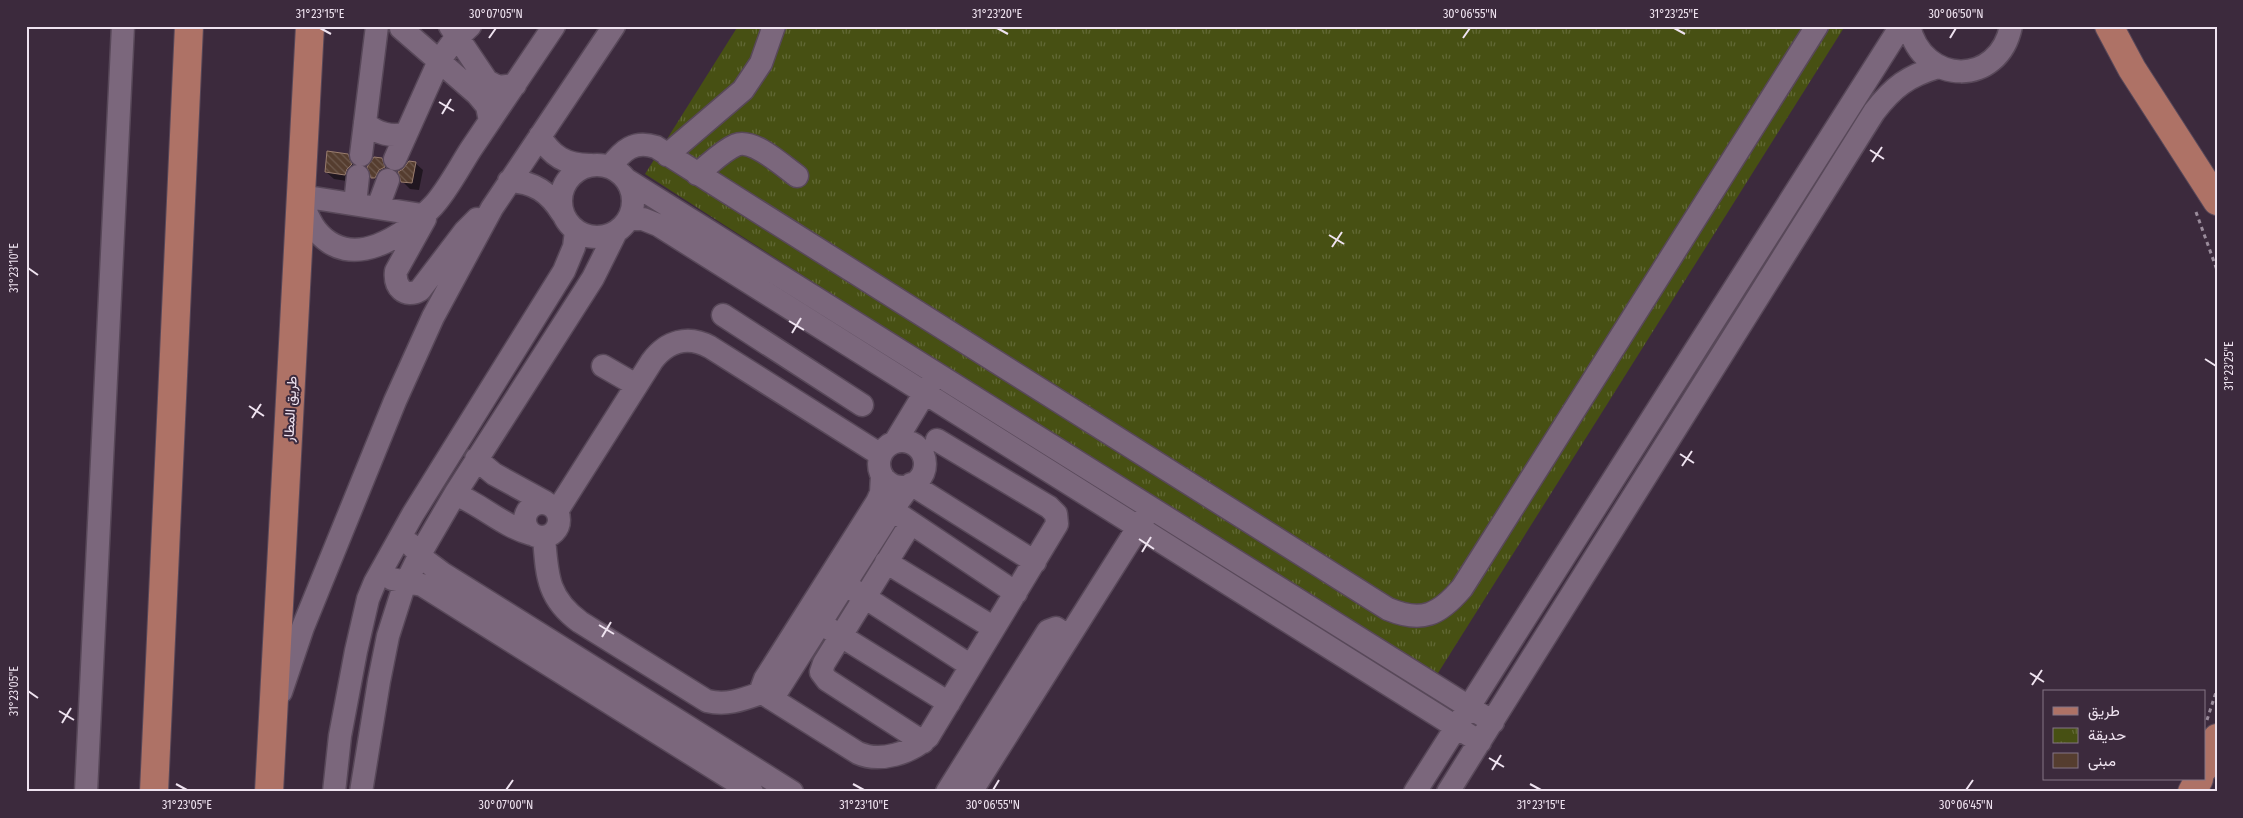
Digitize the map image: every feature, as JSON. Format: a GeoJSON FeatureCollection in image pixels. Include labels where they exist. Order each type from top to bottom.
{"type":"FeatureCollection","features":[{"type":"Feature","properties":{"kind":"main road"},"geometry":{"type":"LineString","coordinates":[[154,792],[190,26]]}},
{"type":"Feature","properties":{"kind":"main road","name":"طريق المطار"},"geometry":{"type":"LineString","coordinates":[[269,792],[310,26]]}},
{"type":"Feature","properties":{"kind":"main road"},"geometry":{"type":"LineString","coordinates":[[2109,26],[2132,69],[2217,201]]}},
{"type":"Feature","properties":{"kind":"main road"},"geometry":{"type":"LineString","coordinates":[[2206,763],[2217,738]]}},
{"type":"Feature","properties":{"kind":"main road"},"geometry":{"type":"LineString","coordinates":[[2192,792],[2198,780]]}},
{"type":"Feature","properties":{"kind":"street"},"geometry":{"type":"LineString","coordinates":[[86,792],[123,26]]}},
{"type":"Feature","properties":{"kind":"street"},"geometry":{"type":"LineString","coordinates":[[355,204],[378,26]]}},
{"type":"Feature","properties":{"kind":"street"},"geometry":{"type":"LineString","coordinates":[[492,208],[465,231],[420,290],[414,293],[405,293],[398,288],[394,280],[396,271],[428,210],[554,26]]}},
{"type":"Feature","properties":{"kind":"street"},"geometry":{"type":"LineString","coordinates":[[272,722],[303,627],[395,401],[433,317],[492,208],[614,26]]}},
{"type":"Feature","properties":{"kind":"street"},"geometry":{"type":"LineString","coordinates":[[667,155],[742,90],[761,63],[774,26]]}},
{"type":"Feature","properties":{"kind":"street"},"geometry":{"type":"LineString","coordinates":[[609,171],[626,148],[636,144],[646,144],[667,155],[1388,609],[1404,616],[1420,616],[1436,612],[1451,601],[1462,588],[1817,26]]}},
{"type":"Feature","properties":{"kind":"street"},"geometry":{"type":"LineString","coordinates":[[1415,792],[1901,26]]}},
{"type":"Feature","properties":{"kind":"street"},"geometry":{"type":"LineString","coordinates":[[1909,26],[1912,39],[1918,50],[1927,60],[1952,71],[1980,68],[1992,60],[2003,50],[2012,26]]}},
{"type":"Feature","properties":{"kind":"street"},"geometry":{"type":"LineString","coordinates":[[405,27],[439,61],[483,100],[487,106],[490,120]]}},
{"type":"Feature","properties":{"kind":"street"},"geometry":{"type":"LineString","coordinates":[[395,159],[439,61],[459,30],[487,81],[498,87],[515,84]]}},
{"type":"Feature","properties":{"kind":"street"},"geometry":{"type":"LineString","coordinates":[[1448,792],[1874,112],[1889,94],[1903,82],[1921,72],[1938,66]]}},
{"type":"Feature","properties":{"kind":"street"},"geometry":{"type":"LineString","coordinates":[[365,122],[377,131],[399,135],[407,132]]}},
{"type":"Feature","properties":{"kind":"street"},"geometry":{"type":"LineString","coordinates":[[540,136],[551,152],[559,158],[569,163],[609,171],[931,384],[955,412],[1480,742]]}},
{"type":"Feature","properties":{"kind":"street"},"geometry":{"type":"LineString","coordinates":[[698,174],[730,148],[742,143],[755,146],[797,176]]}},
{"type":"Feature","properties":{"kind":"street"},"geometry":{"type":"LineString","coordinates":[[361,792],[378,681],[394,615],[407,581],[420,554],[476,459],[594,278],[633,210],[634,199],[609,171],[578,170],[569,178],[563,188],[562,212]]}},
{"type":"Feature","properties":{"kind":"street"},"geometry":{"type":"LineString","coordinates":[[378,207],[388,180]]}},
{"type":"Feature","properties":{"kind":"street"},"geometry":{"type":"LineString","coordinates":[[509,181],[522,182],[546,192],[562,212],[567,223],[585,236],[596,238],[643,219],[658,225],[931,384],[966,393],[1493,722]]}},
{"type":"Feature","properties":{"kind":"street"},"geometry":{"type":"LineString","coordinates":[[301,198],[378,207],[428,210],[387,242],[371,248],[355,250],[342,248],[318,232],[310,222],[301,198]]}},
{"type":"Feature","properties":{"kind":"street"},"geometry":{"type":"LineString","coordinates":[[334,792],[340,736],[361,624],[368,599],[381,568],[564,271],[574,247],[576,231]]}},
{"type":"Feature","properties":{"kind":"street"},"geometry":{"type":"LineString","coordinates":[[723,315],[862,406]]}},
{"type":"Feature","properties":{"kind":"street"},"geometry":{"type":"LineString","coordinates":[[738,364],[755,336]]}},
{"type":"Feature","properties":{"kind":"street"},"geometry":{"type":"LineString","coordinates":[[551,507],[658,352],[676,342],[685,340],[702,343],[886,457]]}},
{"type":"Feature","properties":{"kind":"street"},"geometry":{"type":"LineString","coordinates":[[603,366],[636,385]]}},
{"type":"Feature","properties":{"kind":"street"},"geometry":{"type":"LineString","coordinates":[[813,619],[877,502],[881,493],[886,457],[931,384]]}},
{"type":"Feature","properties":{"kind":"street"},"geometry":{"type":"LineString","coordinates":[[823,418],[839,391]]}},
{"type":"Feature","properties":{"kind":"street"},"geometry":{"type":"LineString","coordinates":[[937,440],[1053,510],[1057,519],[1056,528],[923,742],[912,749],[884,757],[865,756],[768,695],[762,688],[764,679],[813,619],[845,585],[892,510],[911,484],[922,475],[924,461],[966,393]]}},
{"type":"Feature","properties":{"kind":"street"},"geometry":{"type":"LineString","coordinates":[[886,457],[911,443],[917,447],[924,461]]}},
{"type":"Feature","properties":{"kind":"street"},"geometry":{"type":"LineString","coordinates":[[886,457],[886,481],[898,486],[911,484],[1035,562]]}},
{"type":"Feature","properties":{"kind":"street"},"geometry":{"type":"LineString","coordinates":[[455,494],[516,529],[538,535],[555,530],[559,518],[551,507],[494,474],[476,459]]}},
{"type":"Feature","properties":{"kind":"street"},"geometry":{"type":"LineString","coordinates":[[551,507],[532,505],[525,516],[527,529],[538,535],[550,586],[563,608],[576,619],[707,701],[716,703],[736,702],[768,695]]}},
{"type":"Feature","properties":{"kind":"street"},"geometry":{"type":"LineString","coordinates":[[971,792],[1150,508]]}},
{"type":"Feature","properties":{"kind":"street"},"geometry":{"type":"LineString","coordinates":[[892,510],[1016,593]]}},
{"type":"Feature","properties":{"kind":"street"},"geometry":{"type":"LineString","coordinates":[[910,523],[821,668],[823,676],[923,742]]}},
{"type":"Feature","properties":{"kind":"street"},"geometry":{"type":"LineString","coordinates":[[397,540],[410,544],[442,573],[792,792]]}},
{"type":"Feature","properties":{"kind":"street"},"geometry":{"type":"LineString","coordinates":[[886,562],[994,628]]}},
{"type":"Feature","properties":{"kind":"street"},"geometry":{"type":"LineString","coordinates":[[381,568],[392,579],[422,585],[752,792]]}},
{"type":"Feature","properties":{"kind":"street"},"geometry":{"type":"LineString","coordinates":[[845,585],[971,666]]}},
{"type":"Feature","properties":{"kind":"street"},"geometry":{"type":"LineString","coordinates":[[813,619],[949,702]]}},
{"type":"Feature","properties":{"kind":"street"},"geometry":{"type":"LineString","coordinates":[[947,792],[1048,631],[1056,628],[1069,637]]}},
{"type":"Feature","properties":{"kind":"path"},"geometry":{"type":"LineString","coordinates":[[2206,721],[2217,689]]}},
{"type":"Feature","properties":{"kind":"green space"},"geometry":{"type":"Polygon","coordinates":[[[738,26],[1845,26],[1433,681],[645,174],[738,26]]]}},
{"type":"Feature","properties":{"kind":"building"},"geometry":{"type":"Polygon","coordinates":[[[327,151],[348,154],[352,164],[347,169],[345,175],[325,172],[327,151]]]}},
{"type":"Feature","properties":{"kind":"building"},"geometry":{"type":"Polygon","coordinates":[[[374,157],[382,158],[385,167],[379,170],[375,178],[371,178],[367,167],[374,157]]]}},
{"type":"Feature","properties":{"kind":"building"},"geometry":{"type":"Polygon","coordinates":[[[409,161],[416,162],[412,183],[401,182],[398,172],[409,161]]]}}]}
